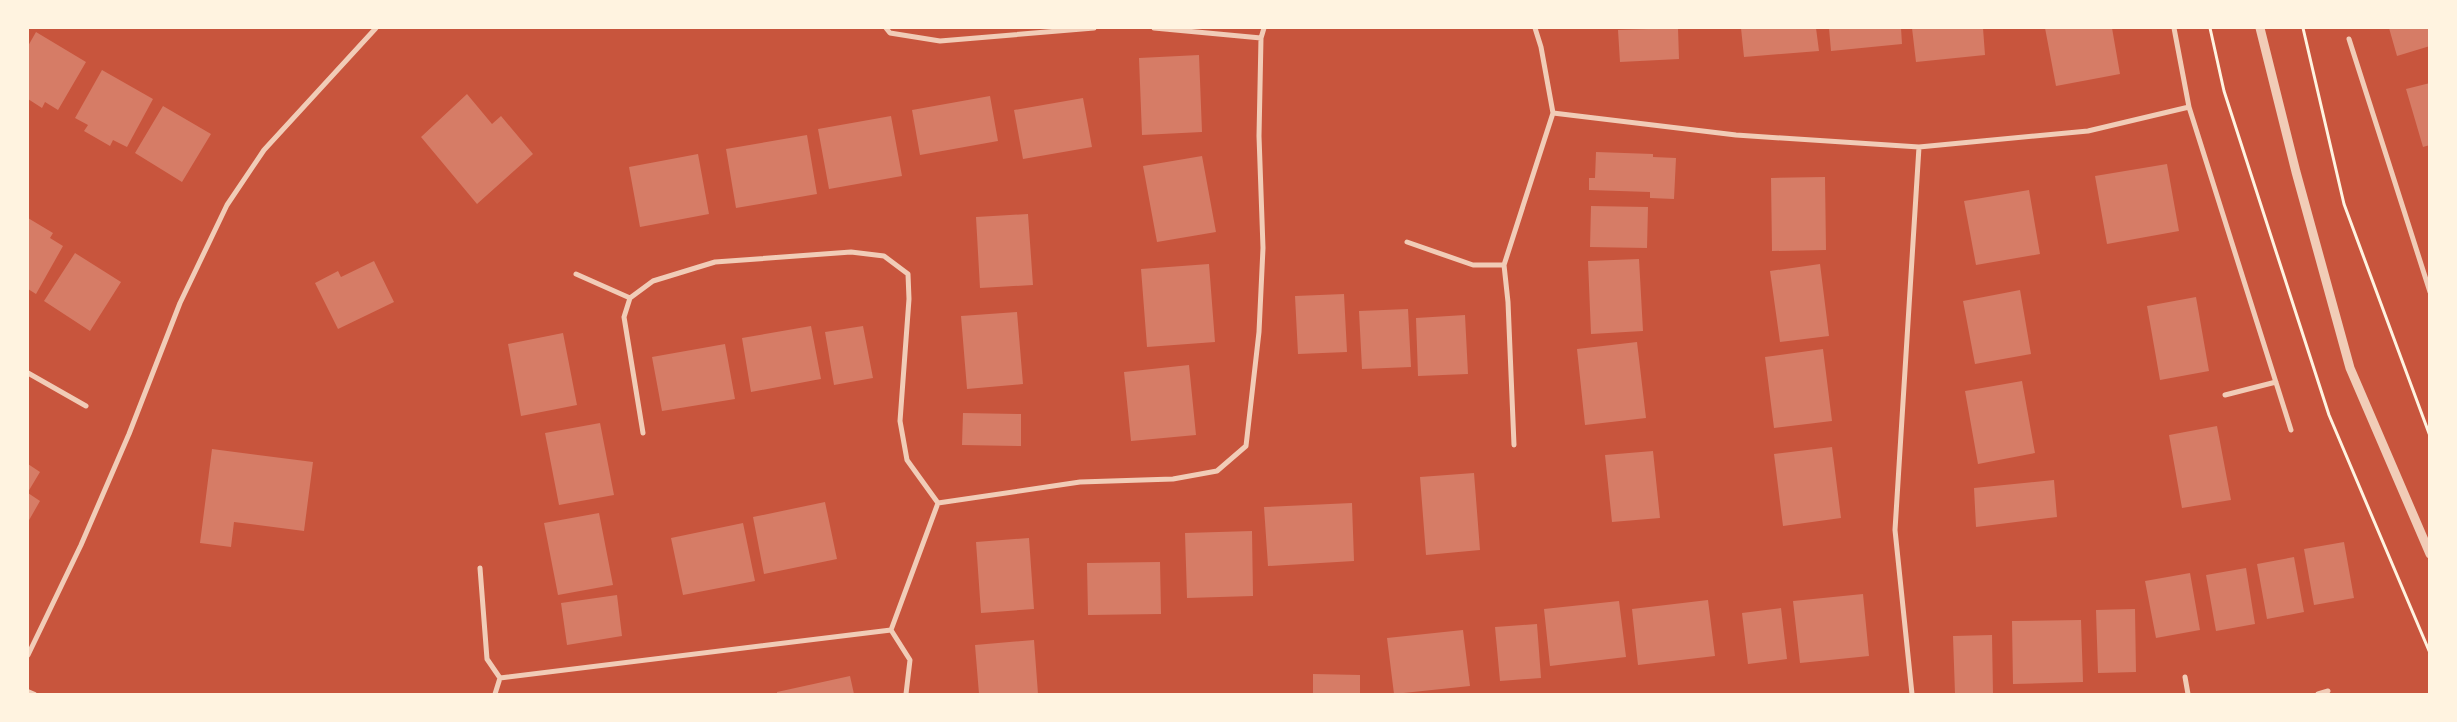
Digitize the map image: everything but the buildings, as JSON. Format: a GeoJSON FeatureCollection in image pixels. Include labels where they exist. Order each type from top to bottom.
{"type":"FeatureCollection","features":[{"type":"Feature","properties":{"kind":"street"},"geometry":{"type":"LineString","coordinates":[[28,655],[81,545],[130,434],[180,303],[226,205],[264,150],[376,28]]}},
{"type":"Feature","properties":{"kind":"street"},"geometry":{"type":"LineString","coordinates":[[886,28],[890,33],[940,41],[1059,29],[1094,28]]}},
{"type":"Feature","properties":{"kind":"street"},"geometry":{"type":"LineString","coordinates":[[1154,28],[1261,38]]}},
{"type":"Feature","properties":{"kind":"street"},"geometry":{"type":"LineString","coordinates":[[938,503],[1080,482],[1173,479],[1217,471],[1246,446],[1260,332],[1264,248],[1259,136],[1261,38],[1264,28]]}},
{"type":"Feature","properties":{"kind":"street"},"geometry":{"type":"LineString","coordinates":[[1514,444],[1508,302],[1504,265],[1554,114],[1541,47],[1535,28]]}},
{"type":"Feature","properties":{"kind":"street"},"geometry":{"type":"LineString","coordinates":[[2174,28],[2189,107],[2291,430]]}},
{"type":"Feature","properties":{"kind":"street"},"geometry":{"type":"LineString","coordinates":[[2260,28],[2296,172],[2350,368],[2430,554]]}},
{"type":"Feature","properties":{"kind":"street"},"geometry":{"type":"LineString","coordinates":[[2349,39],[2430,292]]}},
{"type":"Feature","properties":{"kind":"street"},"geometry":{"type":"LineString","coordinates":[[1554,114],[1736,135],[1919,147],[2088,131],[2189,107]]}},
{"type":"Feature","properties":{"kind":"street"},"geometry":{"type":"LineString","coordinates":[[1912,694],[1895,530],[1919,147]]}},
{"type":"Feature","properties":{"kind":"street"},"geometry":{"type":"LineString","coordinates":[[1407,242],[1473,265],[1504,265]]}},
{"type":"Feature","properties":{"kind":"street"},"geometry":{"type":"LineString","coordinates":[[643,433],[624,317],[630,298],[653,281],[715,262],[851,252],[884,256],[908,274],[900,421],[907,460],[938,503]]}},
{"type":"Feature","properties":{"kind":"street"},"geometry":{"type":"LineString","coordinates":[[576,274],[630,298]]}},
{"type":"Feature","properties":{"kind":"street"},"geometry":{"type":"LineString","coordinates":[[28,372],[86,406]]}},
{"type":"Feature","properties":{"kind":"street"},"geometry":{"type":"LineString","coordinates":[[2225,395],[2276,382]]}},
{"type":"Feature","properties":{"kind":"street"},"geometry":{"type":"LineString","coordinates":[[891,630],[938,503]]}},
{"type":"Feature","properties":{"kind":"street"},"geometry":{"type":"LineString","coordinates":[[480,568],[487,660],[500,678]]}},
{"type":"Feature","properties":{"kind":"street"},"geometry":{"type":"LineString","coordinates":[[500,678],[891,630]]}},
{"type":"Feature","properties":{"kind":"street"},"geometry":{"type":"LineString","coordinates":[[891,630],[910,660],[906,694]]}},
{"type":"Feature","properties":{"kind":"street"},"geometry":{"type":"LineString","coordinates":[[2185,677],[2188,694]]}},
{"type":"Feature","properties":{"kind":"street"},"geometry":{"type":"LineString","coordinates":[[495,694],[500,678]]}},
{"type":"Feature","properties":{"kind":"street"},"geometry":{"type":"LineString","coordinates":[[2318,694],[2328,691]]}},
{"type":"Feature","properties":{"kind":"lane"},"geometry":{"type":"LineString","coordinates":[[28,691],[34,694]]}},
{"type":"Feature","properties":{"kind":"path"},"geometry":{"type":"LineString","coordinates":[[2210,28],[2224,91],[2329,415],[2430,653]]}},
{"type":"Feature","properties":{"kind":"path"},"geometry":{"type":"LineString","coordinates":[[2303,28],[2344,204],[2430,436]]}}]}
